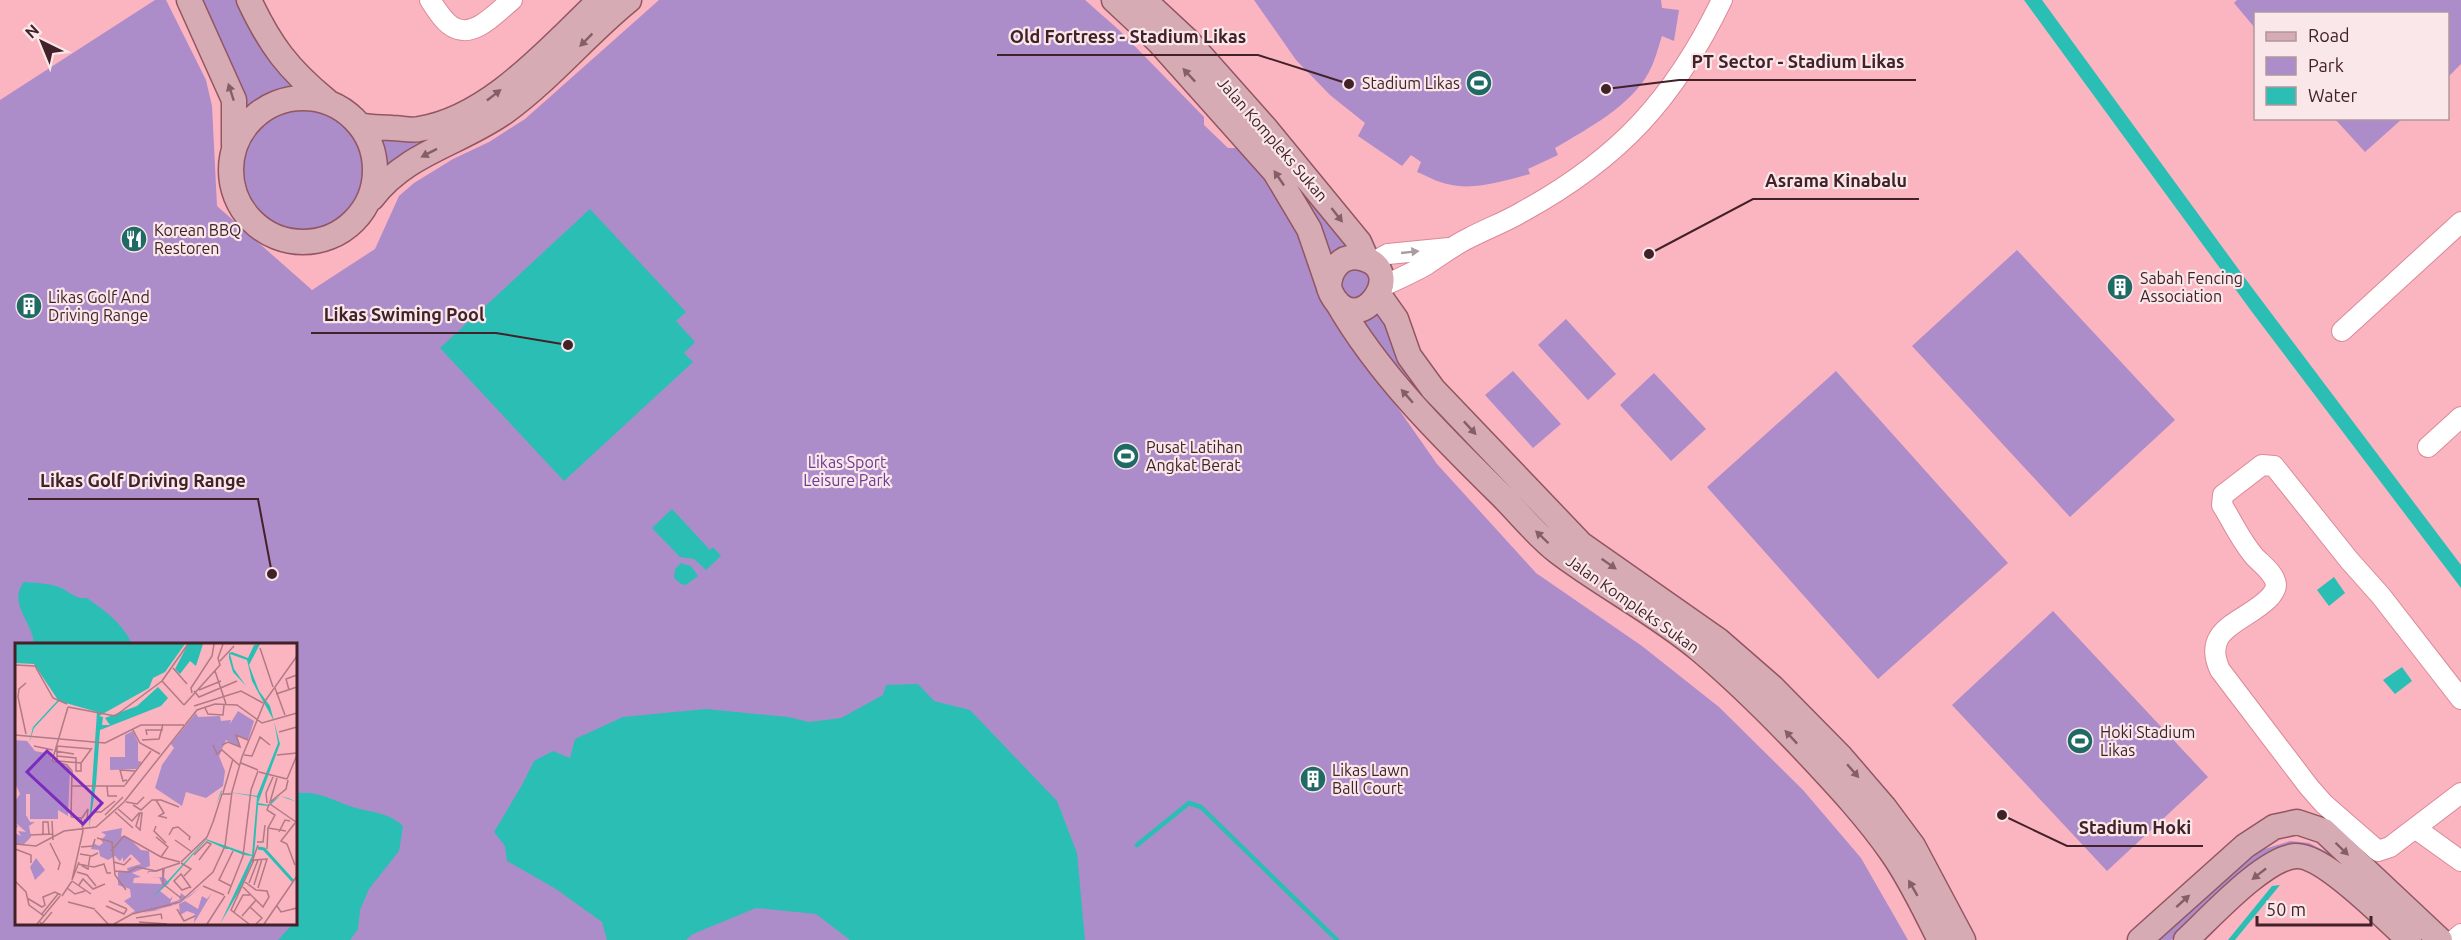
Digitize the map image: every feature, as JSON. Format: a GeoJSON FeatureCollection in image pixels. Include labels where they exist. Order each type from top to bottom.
{"type":"FeatureCollection","features":[{"type":"Feature","properties":{"kind":"main road"},"geometry":{"type":"LineString","coordinates":[[189,0],[234,100],[230,174],[236,198],[248,218],[267,234],[290,242],[314,243],[337,235],[357,220],[385,181],[400,168],[474,132],[505,112],[533,90],[629,0]]}},
{"type":"Feature","properties":{"kind":"main road"},"geometry":{"type":"LineString","coordinates":[[249,0],[268,38],[298,78],[327,102],[351,115],[360,125],[372,147],[376,173],[370,198],[357,220]]}},
{"type":"Feature","properties":{"kind":"main road"},"geometry":{"type":"LineString","coordinates":[[360,125],[418,130],[461,117],[484,104],[520,75],[600,0]]}},
{"type":"Feature","properties":{"kind":"main road","name":"Jalan Kompleks Sukan"},"geometry":{"type":"LineString","coordinates":[[1114,0],[1159,42],[1275,172],[1309,229],[1333,295],[1350,324],[1394,382],[1447,442],[1555,550],[1591,577],[1675,630],[1744,689],[1844,792],[1893,855],[1940,940]]}},
{"type":"Feature","properties":{"kind":"main road","name":"Jalan Kompleks Sukan"},"geometry":{"type":"LineString","coordinates":[[1144,0],[1188,41],[1282,147],[1359,242],[1369,262]]}},
{"type":"Feature","properties":{"kind":"main road"},"geometry":{"type":"LineString","coordinates":[[233,150],[244,129],[260,112],[281,101],[304,98],[327,102]]}},
{"type":"Feature","properties":{"kind":"main road"},"geometry":{"type":"LineString","coordinates":[[1351,258],[1369,262],[1381,278],[1380,291],[1374,301],[1360,309],[1344,307],[1333,295],[1332,272],[1343,261],[1351,258]]}},
{"type":"Feature","properties":{"kind":"main road","name":"Jalan Kompleks Sukan"},"geometry":{"type":"LineString","coordinates":[[1380,291],[1396,319],[1409,356],[1433,389],[1573,536],[1581,544],[1718,640],[1773,687],[1840,757],[1884,807],[1913,846],[1963,940]]}},
{"type":"Feature","properties":{"kind":"main road"},"geometry":{"type":"LineString","coordinates":[[2140,940],[2245,846],[2274,827],[2297,822],[2324,831],[2440,940]]}},
{"type":"Feature","properties":{"kind":"main road"},"geometry":{"type":"LineString","coordinates":[[2186,940],[2261,872],[2280,859],[2297,855],[2338,876],[2409,940]]}},
{"type":"Feature","properties":{"kind":"street"},"geometry":{"type":"LineString","coordinates":[[430,0],[455,28],[464,30],[478,27],[512,0]]}},
{"type":"Feature","properties":{"kind":"street"},"geometry":{"type":"LineString","coordinates":[[1380,291],[1451,248],[1522,212],[1618,147],[1641,125],[1680,77],[1703,39],[1722,0]]}},
{"type":"Feature","properties":{"kind":"street"},"geometry":{"type":"LineString","coordinates":[[2342,330],[2461,222]]}},
{"type":"Feature","properties":{"kind":"street"},"geometry":{"type":"LineString","coordinates":[[1369,262],[1389,254],[1451,248]]}},
{"type":"Feature","properties":{"kind":"street"},"geometry":{"type":"LineString","coordinates":[[2428,447],[2461,417]]}},
{"type":"Feature","properties":{"kind":"street"},"geometry":{"type":"LineString","coordinates":[[2461,699],[2404,624],[2274,466],[2262,465],[2223,495],[2222,505],[2253,555],[2273,576],[2276,586],[2274,592],[2262,606],[2230,625],[2218,636],[2215,642],[2215,660],[2220,670],[2309,788],[2357,834],[2378,850],[2390,847],[2461,793]]}},
{"type":"Feature","properties":{"kind":"street"},"geometry":{"type":"LineString","coordinates":[[2415,828],[2461,861]]}},
{"type":"Feature","properties":{"kind":"street"},"geometry":{"type":"LineString","coordinates":[[2454,940],[2461,934]]}},
{"type":"Feature","properties":{"kind":"green space","name":"Likas Sport Leisure Park"},"geometry":{"type":"Polygon","coordinates":[[[155,0],[166,0],[206,80],[212,106],[217,206],[312,290],[375,249],[399,196],[414,183],[453,159],[489,142],[525,119],[659,0],[1085,0],[1119,30],[1204,117],[1204,125],[1228,148],[1241,148],[1298,219],[1326,305],[1437,464],[1536,573],[1642,646],[1719,707],[1803,790],[1861,858],[1908,940],[0,940],[0,100],[155,0]]]}},
{"type":"Feature","properties":{"kind":"green space"},"geometry":{"type":"Polygon","coordinates":[[[200,0],[241,0],[297,89],[273,94],[246,111],[237,77],[200,0]]]}},
{"type":"Feature","properties":{"kind":"green space","name":"Stadium Likas"},"geometry":{"type":"Polygon","coordinates":[[[1254,0],[1661,0],[1662,8],[1679,10],[1674,41],[1662,36],[1649,72],[1631,96],[1620,106],[1594,125],[1555,148],[1558,155],[1528,169],[1530,174],[1489,184],[1457,186],[1417,172],[1421,162],[1411,155],[1402,166],[1358,136],[1365,123],[1330,95],[1296,60],[1254,0]]]}},
{"type":"Feature","properties":{"kind":"green space"},"geometry":{"type":"Polygon","coordinates":[[[2237,0],[2461,0],[2461,64],[2449,76],[2449,12],[2254,12],[2254,27],[2234,3],[2237,0]]]}},
{"type":"Feature","properties":{"kind":"green space"},"geometry":{"type":"Polygon","coordinates":[[[593,25],[381,173],[381,159],[376,138],[405,140],[593,25]]]}},
{"type":"Feature","properties":{"kind":"green space"},"geometry":{"type":"Polygon","coordinates":[[[302,104],[326,109],[347,123],[361,144],[366,168],[361,192],[347,213],[326,227],[302,232],[278,227],[257,213],[243,192],[238,168],[243,144],[257,123],[278,109],[302,104]]]}},
{"type":"Feature","properties":{"kind":"green space"},"geometry":{"type":"Polygon","coordinates":[[[2336,120],[2401,120],[2365,152],[2336,120]]]}},
{"type":"Feature","properties":{"kind":"green space"},"geometry":{"type":"Polygon","coordinates":[[[1261,144],[1352,246],[1328,259],[1261,144]]]}},
{"type":"Feature","properties":{"kind":"green space"},"geometry":{"type":"Polygon","coordinates":[[[2017,250],[2175,420],[2070,517],[1912,346],[2017,250]]]}},
{"type":"Feature","properties":{"kind":"green space"},"geometry":{"type":"Polygon","coordinates":[[[1355,268],[1361,269],[1369,277],[1369,289],[1361,297],[1355,298],[1349,297],[1341,289],[1340,283],[1341,277],[1349,269],[1355,268]]]}},
{"type":"Feature","properties":{"kind":"green space"},"geometry":{"type":"Polygon","coordinates":[[[1379,311],[1395,351],[1413,382],[1399,369],[1359,321],[1379,311]]]}},
{"type":"Feature","properties":{"kind":"green space"},"geometry":{"type":"Polygon","coordinates":[[[1566,319],[1616,374],[1588,400],[1538,345],[1566,319]]]}},
{"type":"Feature","properties":{"kind":"green space"},"geometry":{"type":"Polygon","coordinates":[[[1513,371],[1561,424],[1533,448],[1485,395],[1513,371]]]}},
{"type":"Feature","properties":{"kind":"green space"},"geometry":{"type":"Polygon","coordinates":[[[1836,371],[2008,563],[1878,679],[1707,487],[1836,371]]]}},
{"type":"Feature","properties":{"kind":"green space"},"geometry":{"type":"Polygon","coordinates":[[[1654,373],[1706,429],[1671,461],[1620,405],[1654,373]]]}},
{"type":"Feature","properties":{"kind":"green space","name":"Hoki Stadium Likas"},"geometry":{"type":"Polygon","coordinates":[[[2053,611],[2208,777],[2107,871],[1952,705],[2053,611]]]}},
{"type":"Feature","properties":{"kind":"green space"},"geometry":{"type":"Polygon","coordinates":[[[2290,841],[2309,843],[2333,855],[2427,940],[2420,940],[2341,866],[2249,868],[2171,940],[2152,940],[2218,880],[2258,851],[2290,841]]]}},
{"type":"Feature","properties":{"kind":"water"},"geometry":{"type":"Polygon","coordinates":[[[2024,0],[2042,0],[2250,285],[2461,565],[2461,588],[2252,312],[2024,0]]]}},
{"type":"Feature","properties":{"kind":"water"},"geometry":{"type":"Polygon","coordinates":[[[590,209],[686,312],[676,321],[695,342],[684,353],[693,362],[564,481],[440,348],[590,209]]]}},
{"type":"Feature","properties":{"kind":"water"},"geometry":{"type":"Polygon","coordinates":[[[672,509],[710,550],[713,547],[721,556],[706,570],[694,559],[680,557],[652,528],[672,509]]]}},
{"type":"Feature","properties":{"kind":"water"},"geometry":{"type":"Polygon","coordinates":[[[681,563],[691,566],[698,576],[686,585],[674,578],[675,569],[681,563]]]}},
{"type":"Feature","properties":{"kind":"water"},"geometry":{"type":"Polygon","coordinates":[[[2334,577],[2345,593],[2329,606],[2317,590],[2334,577]]]}},
{"type":"Feature","properties":{"kind":"water"},"geometry":{"type":"Polygon","coordinates":[[[24,582],[42,583],[87,598],[113,618],[131,643],[34,643],[19,605],[20,590],[24,582]]]}},
{"type":"Feature","properties":{"kind":"water"},"geometry":{"type":"Polygon","coordinates":[[[2402,667],[2412,681],[2395,694],[2383,680],[2402,667]]]}},
{"type":"Feature","properties":{"kind":"water"},"geometry":{"type":"Polygon","coordinates":[[[918,684],[934,701],[970,710],[1057,801],[1077,853],[1085,940],[850,940],[816,914],[756,908],[693,934],[686,940],[607,940],[602,922],[556,889],[507,861],[505,846],[494,832],[534,761],[553,751],[570,758],[575,739],[623,717],[706,709],[788,717],[809,722],[841,718],[883,695],[886,685],[918,684]]]}},
{"type":"Feature","properties":{"kind":"water"},"geometry":{"type":"Polygon","coordinates":[[[297,793],[324,796],[384,815],[403,826],[399,851],[369,889],[360,910],[358,929],[350,940],[278,940],[292,925],[297,925],[297,793]]]}},
{"type":"Feature","properties":{"kind":"water"},"geometry":{"type":"Polygon","coordinates":[[[2280,885],[2235,940],[2228,940],[2272,886],[2280,885]]]}},
{"type":"Feature","properties":{"kind":"waterway"},"geometry":{"type":"LineString","coordinates":[[1137,845],[1189,803],[1201,807],[1337,940]]}},
{"type":"Feature","properties":{"kind":"place","name":"Stadium Likas"},"geometry":{"type":"Point","coordinates":[1479,83]}},
{"type":"Feature","properties":{"kind":"place","name":"Old Fortress - Stadium Likas"},"geometry":{"type":"Point","coordinates":[1349,84]}},
{"type":"Feature","properties":{"kind":"place","name":"PT Sector - Stadium Likas"},"geometry":{"type":"Point","coordinates":[1606,89]}},
{"type":"Feature","properties":{"kind":"place","name":"Korean BBQ Restoren"},"geometry":{"type":"Point","coordinates":[134,239]}},
{"type":"Feature","properties":{"kind":"place","name":"Asrama Kinabalu"},"geometry":{"type":"Point","coordinates":[1649,254]}},
{"type":"Feature","properties":{"kind":"place","name":"Sabah Fencing Association"},"geometry":{"type":"Point","coordinates":[2120,287]}},
{"type":"Feature","properties":{"kind":"place","name":"Likas Golf And Driving Range"},"geometry":{"type":"Point","coordinates":[29,306]}},
{"type":"Feature","properties":{"kind":"place","name":"Likas Swiming Pool"},"geometry":{"type":"Point","coordinates":[568,345]}},
{"type":"Feature","properties":{"kind":"place","name":"Pusat Latihan Angkat Berat"},"geometry":{"type":"Point","coordinates":[1126,456]}},
{"type":"Feature","properties":{"kind":"place","name":"Likas Golf Driving Range"},"geometry":{"type":"Point","coordinates":[272,574]}},
{"type":"Feature","properties":{"kind":"place","name":"Hoki Stadium Likas"},"geometry":{"type":"Point","coordinates":[2080,741]}},
{"type":"Feature","properties":{"kind":"place","name":"Likas Lawn Ball Court"},"geometry":{"type":"Point","coordinates":[1313,779]}},
{"type":"Feature","properties":{"kind":"place","name":"Stadium Hoki"},"geometry":{"type":"Point","coordinates":[2002,815]}}]}
